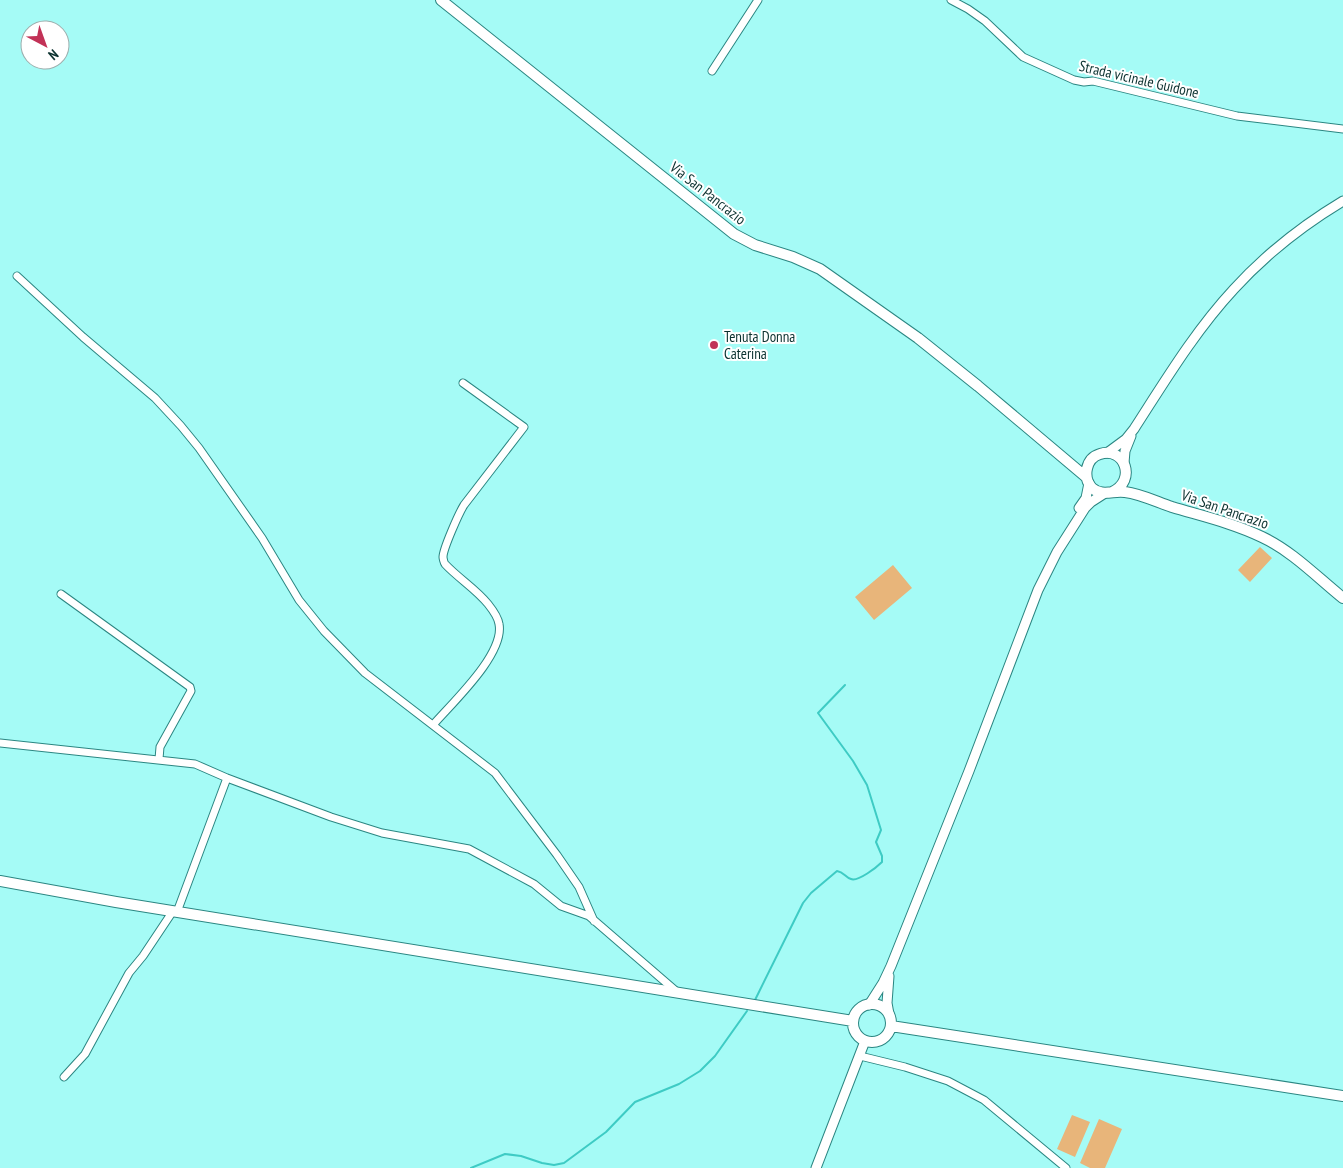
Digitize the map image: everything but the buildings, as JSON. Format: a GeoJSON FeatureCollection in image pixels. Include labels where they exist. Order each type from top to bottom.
{"type":"FeatureCollection","features":[{"type":"Feature","properties":{"kind":"main road","name":"Via San Pancrazio"},"geometry":{"type":"LineString","coordinates":[[441,0],[734,234],[755,245],[793,256],[820,269],[918,338],[1016,417],[1088,480]]}},
{"type":"Feature","properties":{"kind":"main road"},"geometry":{"type":"LineString","coordinates":[[1125,467],[1125,481],[1122,486],[1108,493],[1093,488],[1088,480],[1089,463],[1096,455],[1106,452],[1117,455],[1125,467],[1139,496]]}},
{"type":"Feature","properties":{"kind":"main road"},"geometry":{"type":"LineString","coordinates":[[1064,459],[1075,463],[1089,463]]}},
{"type":"Feature","properties":{"kind":"main road","name":"Via San Pancrazio"},"geometry":{"type":"LineString","coordinates":[[1108,493],[1126,492],[1234,526],[1262,537],[1283,548],[1343,598]]}},
{"type":"Feature","properties":{"kind":"main road"},"geometry":{"type":"LineString","coordinates":[[0,881],[853,1021]]}},
{"type":"Feature","properties":{"kind":"main road"},"geometry":{"type":"LineString","coordinates":[[869,1005],[880,1006],[889,1014],[891,1026],[882,1040],[876,1042],[865,1041],[854,1031],[853,1021],[858,1010],[869,1005]]}},
{"type":"Feature","properties":{"kind":"main road"},"geometry":{"type":"LineString","coordinates":[[891,1026],[1343,1096]]}},
{"type":"Feature","properties":{"kind":"street"},"geometry":{"type":"LineString","coordinates":[[712,71],[758,0]]}},
{"type":"Feature","properties":{"kind":"street","name":"Strada vicinale Guidone"},"geometry":{"type":"LineString","coordinates":[[951,0],[968,9],[985,22],[1023,57],[1074,80],[1094,81],[1237,116],[1343,129]]}},
{"type":"Feature","properties":{"kind":"street"},"geometry":{"type":"LineString","coordinates":[[1106,452],[1126,439],[1134,429],[1202,327],[1233,289],[1272,252],[1311,221],[1343,201]]}},
{"type":"Feature","properties":{"kind":"street"},"geometry":{"type":"LineString","coordinates":[[17,276],[154,398],[180,426],[199,448],[262,538],[299,600],[324,631],[365,673],[495,773],[557,855],[573,879],[594,921]]}},
{"type":"Feature","properties":{"kind":"street"},"geometry":{"type":"LineString","coordinates":[[433,725],[482,669],[494,651],[499,632],[499,622],[487,604],[445,564],[443,558],[445,550],[464,505],[524,427],[463,384]]}},
{"type":"Feature","properties":{"kind":"street"},"geometry":{"type":"LineString","coordinates":[[1125,467],[1126,451],[1134,429]]}},
{"type":"Feature","properties":{"kind":"street"},"geometry":{"type":"LineString","coordinates":[[1074,524],[1075,514],[1086,498],[1088,480]]}},
{"type":"Feature","properties":{"kind":"street"},"geometry":{"type":"LineString","coordinates":[[869,1005],[891,966],[1038,590],[1057,552],[1074,524],[1090,502],[1108,493]]}},
{"type":"Feature","properties":{"kind":"street"},"geometry":{"type":"LineString","coordinates":[[61,594],[190,687],[191,691],[160,747],[159,759]]}},
{"type":"Feature","properties":{"kind":"street"},"geometry":{"type":"LineString","coordinates":[[0,743],[195,764],[331,817],[382,833],[469,849],[534,884],[561,906],[589,916],[677,992]]}},
{"type":"Feature","properties":{"kind":"street"},"geometry":{"type":"LineString","coordinates":[[64,1077],[85,1054],[129,973],[175,911],[227,778]]}},
{"type":"Feature","properties":{"kind":"street"},"geometry":{"type":"LineString","coordinates":[[889,1014],[887,994],[891,966]]}},
{"type":"Feature","properties":{"kind":"street"},"geometry":{"type":"LineString","coordinates":[[816,1168],[865,1041]]}},
{"type":"Feature","properties":{"kind":"street"},"geometry":{"type":"LineString","coordinates":[[860,1056],[905,1067],[948,1081],[984,1100],[1066,1168]]}},
{"type":"Feature","properties":{"kind":"shaded area"},"geometry":{"type":"Polygon","coordinates":[[[1260,547],[1272,558],[1250,582],[1238,570],[1260,547]]]}},
{"type":"Feature","properties":{"kind":"shaded area"},"geometry":{"type":"Polygon","coordinates":[[[893,565],[912,588],[874,620],[855,597],[893,565]]]}},
{"type":"Feature","properties":{"kind":"shaded area"},"geometry":{"type":"Polygon","coordinates":[[[1072,1115],[1090,1122],[1075,1157],[1057,1149],[1072,1115]]]}},
{"type":"Feature","properties":{"kind":"shaded area"},"geometry":{"type":"Polygon","coordinates":[[[1099,1119],[1122,1129],[1105,1168],[1090,1168],[1080,1163],[1099,1119]]]}},
{"type":"Feature","properties":{"kind":"waterway"},"geometry":{"type":"LineString","coordinates":[[755,1000],[803,903],[811,893],[837,871],[854,879],[867,874],[882,862],[882,856],[876,842],[881,830],[867,785],[853,761],[818,713],[845,685]]}},
{"type":"Feature","properties":{"kind":"waterway"},"geometry":{"type":"LineString","coordinates":[[471,1168],[505,1154],[521,1156],[554,1165],[564,1163],[606,1132],[635,1102],[679,1084],[700,1071],[715,1056],[747,1011]]}},
{"type":"Feature","properties":{"kind":"place","name":"Tenuta Donna Caterina"},"geometry":{"type":"Point","coordinates":[714,345]}}]}
